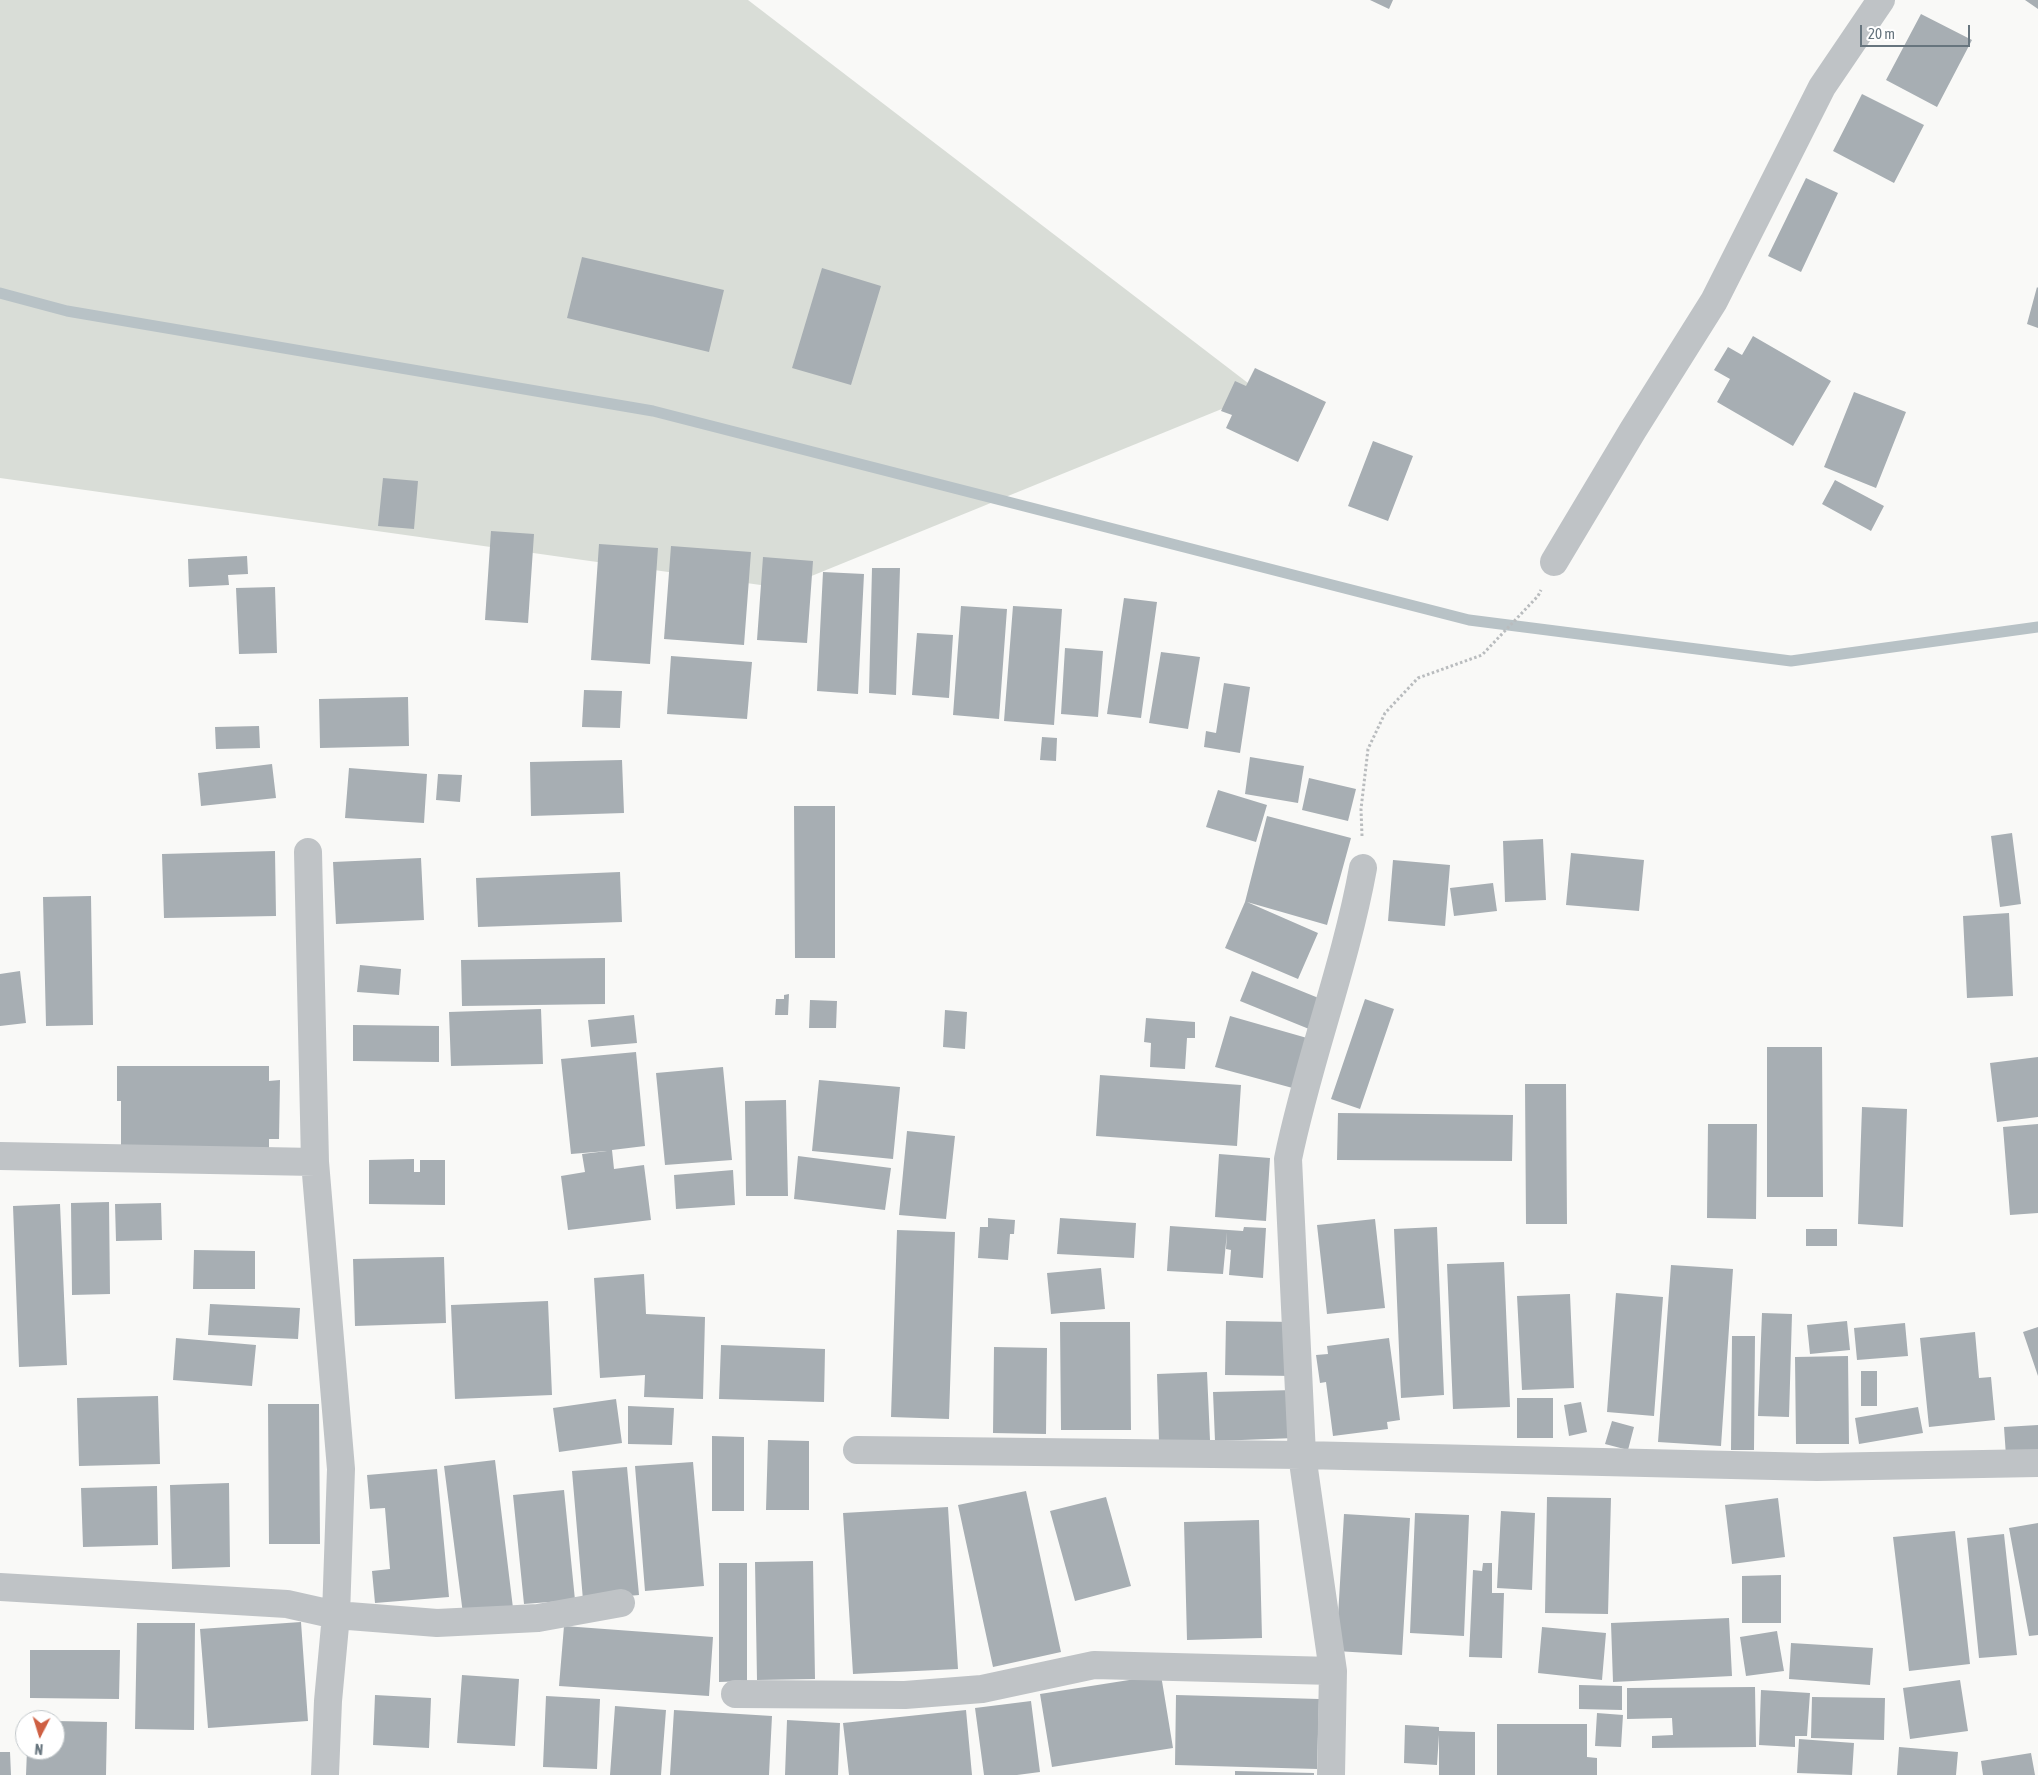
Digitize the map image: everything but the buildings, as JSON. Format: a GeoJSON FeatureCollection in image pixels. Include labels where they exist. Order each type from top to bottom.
{"type":"FeatureCollection","features":[{"type":"Feature","properties":{"kind":"street"},"geometry":{"type":"LineString","coordinates":[[1554,562],[1632,430],[1714,301],[1822,87],[1881,0]]}},
{"type":"Feature","properties":{"kind":"street"},"geometry":{"type":"LineString","coordinates":[[308,852],[315,1162],[340,1470],[336,1615],[328,1701],[325,1775]]}},
{"type":"Feature","properties":{"kind":"street"},"geometry":{"type":"LineString","coordinates":[[1331,1775],[1333,1671],[1302,1455],[1288,1159],[1297,1115],[1355,910],[1363,868]]}},
{"type":"Feature","properties":{"kind":"street"},"geometry":{"type":"LineString","coordinates":[[0,1156],[315,1162]]}},
{"type":"Feature","properties":{"kind":"street"},"geometry":{"type":"LineString","coordinates":[[857,1450],[1302,1455],[1817,1467],[2038,1463]]}},
{"type":"Feature","properties":{"kind":"street"},"geometry":{"type":"LineString","coordinates":[[0,1587],[287,1604],[336,1615],[437,1623],[538,1618],[621,1603]]}},
{"type":"Feature","properties":{"kind":"street"},"geometry":{"type":"LineString","coordinates":[[736,1694],[904,1694],[982,1689],[1094,1665],[1333,1671]]}},
{"type":"Feature","properties":{"kind":"path"},"geometry":{"type":"LineString","coordinates":[[1363,868],[1361,809],[1368,749],[1385,713],[1418,678],[1482,655],[1538,596],[1554,562]]}},
{"type":"Feature","properties":{"kind":"shaded area"},"geometry":{"type":"Polygon","coordinates":[[[0,0],[748,0],[1261,393],[782,588],[0,478],[0,0]]]}},
{"type":"Feature","properties":{"kind":"waterway"},"geometry":{"type":"LineString","coordinates":[[0,293],[67,311],[653,411],[1469,620],[1791,661],[2038,627]]}}]}
